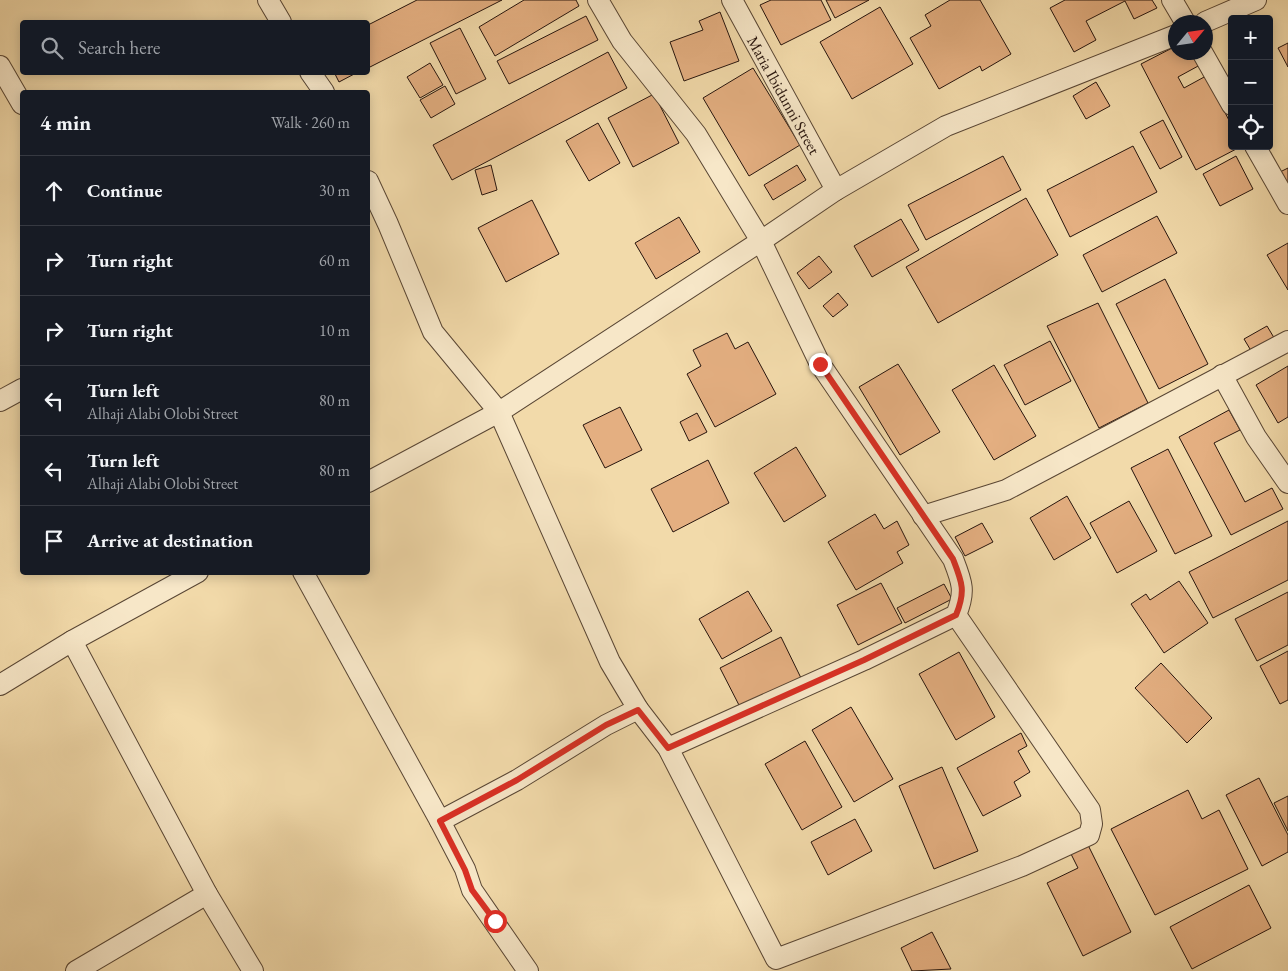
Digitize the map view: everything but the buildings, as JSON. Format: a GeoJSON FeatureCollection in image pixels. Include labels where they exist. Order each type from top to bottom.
{"type":"FeatureCollection","features":[{"type":"Feature","properties":{"kind":"street"},"geometry":{"type":"LineString","coordinates":[[268,0],[280,20]]}},
{"type":"Feature","properties":{"kind":"street"},"geometry":{"type":"LineString","coordinates":[[598,0],[622,41],[696,134],[761,242],[820,364],[953,559],[962,582],[962,600],[956,615],[864,660],[668,748]]}},
{"type":"Feature","properties":{"kind":"street","name":"Maria Ibidunni Street"},"geometry":{"type":"LineString","coordinates":[[732,0],[836,190]]}},
{"type":"Feature","properties":{"kind":"street"},"geometry":{"type":"LineString","coordinates":[[1172,0],[1181,15]]}},
{"type":"Feature","properties":{"kind":"street"},"geometry":{"type":"LineString","coordinates":[[1213,19],[1256,0]]}},
{"type":"Feature","properties":{"kind":"street"},"geometry":{"type":"LineString","coordinates":[[370,481],[499,412],[761,242],[836,190],[946,126],[1168,38]]}},
{"type":"Feature","properties":{"kind":"street"},"geometry":{"type":"LineString","coordinates":[[1207,60],[1228,98]]}},
{"type":"Feature","properties":{"kind":"street"},"geometry":{"type":"LineString","coordinates":[[0,66],[20,101]]}},
{"type":"Feature","properties":{"kind":"street"},"geometry":{"type":"LineString","coordinates":[[312,75],[323,90]]}},
{"type":"Feature","properties":{"kind":"street"},"geometry":{"type":"LineString","coordinates":[[1257,150],[1288,204]]}},
{"type":"Feature","properties":{"kind":"street"},"geometry":{"type":"LineString","coordinates":[[370,192],[433,332],[499,412],[610,662],[638,710],[668,748],[776,959],[1022,866],[1089,835],[1092,824],[1090,810],[956,615]]}},
{"type":"Feature","properties":{"kind":"street"},"geometry":{"type":"LineString","coordinates":[[923,516],[1006,490],[1288,341]]}},
{"type":"Feature","properties":{"kind":"street"},"geometry":{"type":"LineString","coordinates":[[1222,375],[1256,437],[1288,483]]}},
{"type":"Feature","properties":{"kind":"street"},"geometry":{"type":"LineString","coordinates":[[0,401],[20,390]]}},
{"type":"Feature","properties":{"kind":"street"},"geometry":{"type":"LineString","coordinates":[[0,685],[72,641],[193,575]]}},
{"type":"Feature","properties":{"kind":"street"},"geometry":{"type":"LineString","coordinates":[[305,575],[440,821],[465,870],[472,890],[528,971]]}},
{"type":"Feature","properties":{"kind":"street"},"geometry":{"type":"LineString","coordinates":[[72,641],[207,894],[253,971]]}},
{"type":"Feature","properties":{"kind":"street"},"geometry":{"type":"LineString","coordinates":[[440,821],[517,780],[606,725],[638,710]]}},
{"type":"Feature","properties":{"kind":"street"},"geometry":{"type":"LineString","coordinates":[[76,971],[207,894]]}},
{"type":"Feature","properties":{"kind":"route"},"geometry":{"type":"LineString","coordinates":[[495,921],[472,890],[465,870],[440,821],[517,780],[606,725],[638,710],[668,748],[864,660],[956,615],[962,600],[962,582],[953,559],[820,364]]}}]}
